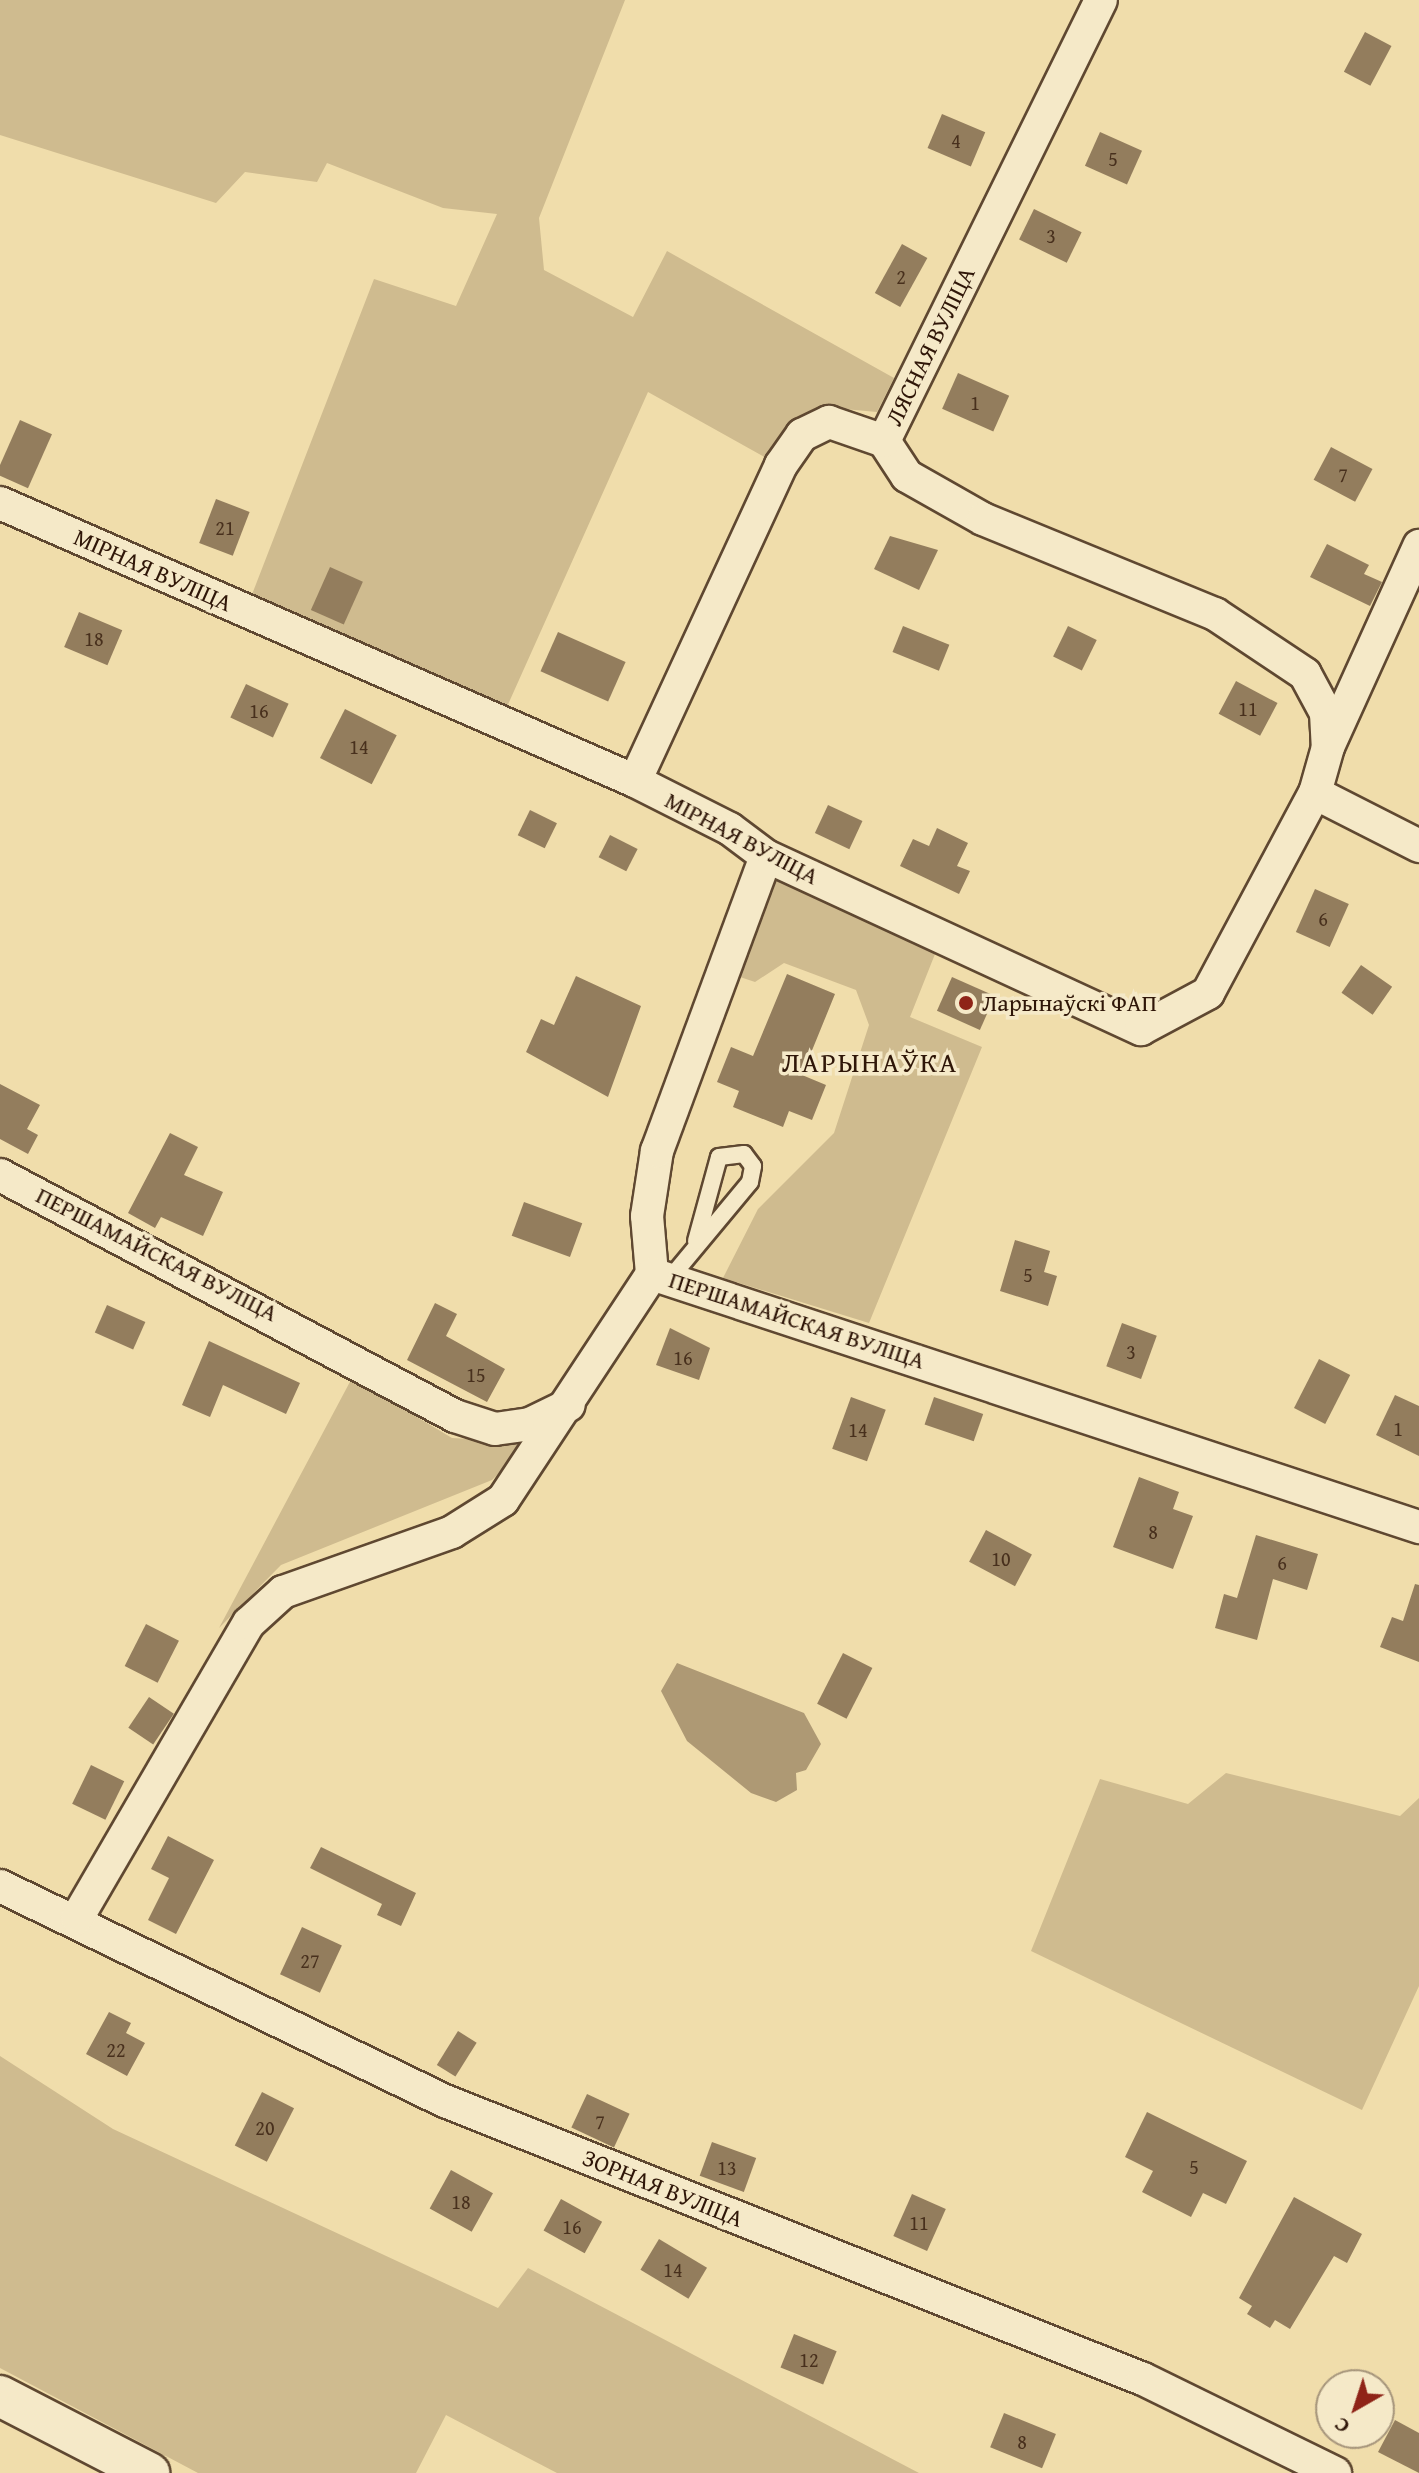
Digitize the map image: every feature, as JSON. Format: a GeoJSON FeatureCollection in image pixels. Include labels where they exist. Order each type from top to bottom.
{"type":"FeatureCollection","features":[{"type":"Feature","properties":{"kind":"street","name":"ЛЯСНАЯ ВУЛІЦА"},"geometry":{"type":"LineString","coordinates":[[635,781],[781,465],[802,435],[829,422],[884,441],[1101,0]]}},
{"type":"Feature","properties":{"kind":"street"},"geometry":{"type":"LineString","coordinates":[[884,441],[907,476],[983,519],[1215,614],[1305,674],[1326,713],[1328,747]]}},
{"type":"Feature","properties":{"kind":"street","name":"МІРНАЯ ВУЛІЦА"},"geometry":{"type":"LineString","coordinates":[[0,503],[635,781],[730,829],[766,856],[1141,1029],[1208,993],[1315,793]]}},
{"type":"Feature","properties":{"kind":"street"},"geometry":{"type":"LineString","coordinates":[[1419,546],[1328,747],[1315,793],[1419,846]]}},
{"type":"Feature","properties":{"kind":"street"},"geometry":{"type":"LineString","coordinates":[[662,1275],[647,1216],[657,1151],[766,856]]}},
{"type":"Feature","properties":{"kind":"street","name":"ПЕРШАМАЙСКАЯ ВУЛІЦА"},"geometry":{"type":"LineString","coordinates":[[0,1175],[455,1416],[495,1429],[530,1424],[572,1404],[662,1275],[1419,1527]]}},
{"type":"Feature","properties":{"kind":"street"},"geometry":{"type":"LineString","coordinates":[[77,1918],[249,1623],[283,1592],[452,1532],[503,1500],[572,1404]]}},
{"type":"Feature","properties":{"kind":"street","name":"ЗОРНАЯ ВУЛІЦА"},"geometry":{"type":"LineString","coordinates":[[0,1886],[77,1918],[445,2101],[1143,2379],[1335,2473]]}},
{"type":"Feature","properties":{"kind":"street"},"geometry":{"type":"LineString","coordinates":[[0,2396],[149,2473]]}},
{"type":"Feature","properties":{"kind":"lane"},"geometry":{"type":"LineString","coordinates":[[662,1275],[735,1207],[750,1182],[753,1166],[744,1154],[719,1157],[696,1241]]}},
{"type":"Feature","properties":{"kind":"shaded area"},"geometry":{"type":"Polygon","coordinates":[[[0,0],[625,0],[539,218],[544,270],[633,317],[667,251],[894,378],[877,412],[822,407],[791,423],[768,459],[648,392],[506,709],[251,597],[374,279],[456,306],[497,214],[443,208],[327,163],[317,182],[245,172],[216,203],[0,135],[0,0]]]}},
{"type":"Feature","properties":{"kind":"shaded area"},"geometry":{"type":"Polygon","coordinates":[[[772,871],[937,949],[910,1017],[982,1047],[869,1323],[723,1278],[758,1209],[834,1133],[869,1025],[856,990],[784,963],[755,982],[731,974],[772,871]]]}},
{"type":"Feature","properties":{"kind":"shaded area"},"geometry":{"type":"Polygon","coordinates":[[[352,1378],[452,1438],[507,1441],[541,1432],[492,1480],[281,1565],[219,1628],[352,1378]]]}},
{"type":"Feature","properties":{"kind":"shaded area"},"geometry":{"type":"Polygon","coordinates":[[[677,1663],[804,1713],[821,1744],[806,1770],[796,1773],[797,1790],[776,1802],[751,1793],[687,1741],[661,1691],[677,1663]]]}},
{"type":"Feature","properties":{"kind":"shaded area"},"geometry":{"type":"Polygon","coordinates":[[[1226,1773],[1400,1816],[1419,1798],[1419,1986],[1362,2110],[1031,1951],[1100,1779],[1188,1804],[1226,1773]]]}},
{"type":"Feature","properties":{"kind":"shaded area"},"geometry":{"type":"Polygon","coordinates":[[[0,2056],[113,2129],[498,2308],[528,2268],[919,2473],[557,2473],[446,2415],[416,2473],[198,2473],[0,2368],[0,2056]]]}},
{"type":"Feature","properties":{"kind":"building"},"geometry":{"type":"Polygon","coordinates":[[[1365,32],[1391,46],[1370,86],[1344,72],[1365,32]]]}},
{"type":"Feature","properties":{"kind":"building"},"geometry":{"type":"Polygon","coordinates":[[[942,114],[985,132],[971,166],[928,148],[942,114]]]}},
{"type":"Feature","properties":{"kind":"building"},"geometry":{"type":"Polygon","coordinates":[[[1100,132],[1142,151],[1127,185],[1085,166],[1100,132]]]}},
{"type":"Feature","properties":{"kind":"building"},"geometry":{"type":"Polygon","coordinates":[[[1034,209],[1082,232],[1067,263],[1019,240],[1034,209]]]}},
{"type":"Feature","properties":{"kind":"building"},"geometry":{"type":"Polygon","coordinates":[[[902,244],[927,258],[900,307],[875,293],[902,244]]]}},
{"type":"Feature","properties":{"kind":"building"},"geometry":{"type":"Polygon","coordinates":[[[958,373],[1009,396],[993,431],[942,409],[958,373]]]}},
{"type":"Feature","properties":{"kind":"building"},"geometry":{"type":"Polygon","coordinates":[[[20,420],[52,434],[28,488],[0,476],[0,465],[20,420]]]}},
{"type":"Feature","properties":{"kind":"building"},"geometry":{"type":"Polygon","coordinates":[[[1331,447],[1372,469],[1355,502],[1314,480],[1331,447]]]}},
{"type":"Feature","properties":{"kind":"building"},"geometry":{"type":"Polygon","coordinates":[[[216,499],[250,512],[233,556],[199,543],[216,499]]]}},
{"type":"Feature","properties":{"kind":"building"},"geometry":{"type":"Polygon","coordinates":[[[890,536],[938,550],[919,590],[874,569],[890,536]]]}},
{"type":"Feature","properties":{"kind":"building"},"geometry":{"type":"Polygon","coordinates":[[[1327,544],[1369,565],[1364,574],[1382,582],[1370,606],[1310,577],[1327,544]]]}},
{"type":"Feature","properties":{"kind":"building"},"geometry":{"type":"Polygon","coordinates":[[[330,567],[363,582],[344,625],[311,610],[330,567]]]}},
{"type":"Feature","properties":{"kind":"building"},"geometry":{"type":"Polygon","coordinates":[[[79,612],[122,630],[107,665],[64,647],[79,612]]]}},
{"type":"Feature","properties":{"kind":"building"},"geometry":{"type":"Polygon","coordinates":[[[903,626],[949,645],[939,671],[893,652],[903,626]]]}},
{"type":"Feature","properties":{"kind":"building"},"geometry":{"type":"Polygon","coordinates":[[[1068,626],[1097,640],[1082,671],[1053,657],[1068,626]]]}},
{"type":"Feature","properties":{"kind":"building"},"geometry":{"type":"Polygon","coordinates":[[[558,632],[626,662],[608,701],[541,671],[558,632]]]}},
{"type":"Feature","properties":{"kind":"building"},"geometry":{"type":"Polygon","coordinates":[[[1236,681],[1277,703],[1260,736],[1219,714],[1236,681]]]}},
{"type":"Feature","properties":{"kind":"building"},"geometry":{"type":"Polygon","coordinates":[[[246,684],[289,704],[273,737],[230,718],[246,684]]]}},
{"type":"Feature","properties":{"kind":"building"},"geometry":{"type":"Polygon","coordinates":[[[345,709],[397,735],[372,784],[320,758],[345,709]]]}},
{"type":"Feature","properties":{"kind":"building"},"geometry":{"type":"Polygon","coordinates":[[[828,805],[862,821],[849,849],[815,833],[828,805]]]}},
{"type":"Feature","properties":{"kind":"building"},"geometry":{"type":"Polygon","coordinates":[[[530,810],[557,823],[545,848],[518,835],[530,810]]]}},
{"type":"Feature","properties":{"kind":"building"},"geometry":{"type":"Polygon","coordinates":[[[937,828],[968,843],[957,866],[970,871],[959,894],[900,866],[913,839],[929,846],[937,828]]]}},
{"type":"Feature","properties":{"kind":"building"},"geometry":{"type":"Polygon","coordinates":[[[610,835],[638,849],[626,871],[599,857],[610,835]]]}},
{"type":"Feature","properties":{"kind":"building"},"geometry":{"type":"Polygon","coordinates":[[[1315,889],[1349,904],[1330,947],[1296,932],[1315,889]]]}},
{"type":"Feature","properties":{"kind":"building"},"geometry":{"type":"Polygon","coordinates":[[[1361,965],[1392,987],[1373,1015],[1341,993],[1361,965]]]}},
{"type":"Feature","properties":{"kind":"building"},"geometry":{"type":"Polygon","coordinates":[[[787,974],[835,994],[802,1075],[826,1085],[812,1120],[789,1111],[783,1127],[733,1107],[739,1091],[717,1082],[731,1047],[753,1056],[787,974]]]}},
{"type":"Feature","properties":{"kind":"building"},"geometry":{"type":"Polygon","coordinates":[[[576,976],[641,1006],[608,1097],[526,1052],[541,1019],[554,1025],[576,976]]]}},
{"type":"Feature","properties":{"kind":"building","name":"Ларынаўскі ФАП"},"geometry":{"type":"Polygon","coordinates":[[[952,977],[995,996],[980,1030],[937,1011],[952,977]]]}},
{"type":"Feature","properties":{"kind":"building"},"geometry":{"type":"Polygon","coordinates":[[[0,1084],[40,1105],[27,1129],[38,1135],[28,1154],[0,1139],[0,1084]]]}},
{"type":"Feature","properties":{"kind":"building"},"geometry":{"type":"Polygon","coordinates":[[[170,1133],[198,1147],[184,1175],[223,1192],[203,1236],[161,1217],[155,1228],[128,1213],[170,1133]]]}},
{"type":"Feature","properties":{"kind":"building"},"geometry":{"type":"Polygon","coordinates":[[[524,1202],[582,1223],[570,1257],[512,1236],[524,1202]]]}},
{"type":"Feature","properties":{"kind":"building"},"geometry":{"type":"Polygon","coordinates":[[[1015,1240],[1050,1251],[1044,1272],[1057,1276],[1048,1306],[1000,1291],[1015,1240]]]}},
{"type":"Feature","properties":{"kind":"building"},"geometry":{"type":"Polygon","coordinates":[[[435,1303],[457,1314],[446,1336],[505,1369],[487,1402],[407,1360],[435,1303]]]}},
{"type":"Feature","properties":{"kind":"building"},"geometry":{"type":"Polygon","coordinates":[[[107,1305],[145,1322],[133,1349],[95,1332],[107,1305]]]}},
{"type":"Feature","properties":{"kind":"building"},"geometry":{"type":"Polygon","coordinates":[[[1122,1323],[1157,1336],[1141,1379],[1106,1366],[1122,1323]]]}},
{"type":"Feature","properties":{"kind":"building"},"geometry":{"type":"Polygon","coordinates":[[[670,1328],[710,1348],[699,1380],[656,1365],[670,1328]]]}},
{"type":"Feature","properties":{"kind":"building"},"geometry":{"type":"Polygon","coordinates":[[[209,1341],[300,1383],[286,1414],[223,1385],[210,1417],[182,1405],[209,1341]]]}},
{"type":"Feature","properties":{"kind":"building"},"geometry":{"type":"Polygon","coordinates":[[[1319,1359],[1350,1375],[1325,1424],[1294,1408],[1319,1359]]]}},
{"type":"Feature","properties":{"kind":"building"},"geometry":{"type":"Polygon","coordinates":[[[1395,1395],[1419,1406],[1419,1456],[1376,1435],[1395,1395]]]}},
{"type":"Feature","properties":{"kind":"building"},"geometry":{"type":"Polygon","coordinates":[[[851,1397],[886,1410],[867,1461],[832,1449],[851,1397]]]}},
{"type":"Feature","properties":{"kind":"building"},"geometry":{"type":"Polygon","coordinates":[[[934,1397],[983,1414],[974,1441],[925,1424],[934,1397]]]}},
{"type":"Feature","properties":{"kind":"building"},"geometry":{"type":"Polygon","coordinates":[[[1139,1477],[1179,1492],[1173,1509],[1193,1516],[1173,1569],[1113,1547],[1139,1477]]]}},
{"type":"Feature","properties":{"kind":"building"},"geometry":{"type":"Polygon","coordinates":[[[986,1530],[1032,1554],[1015,1586],[969,1562],[986,1530]]]}},
{"type":"Feature","properties":{"kind":"building"},"geometry":{"type":"Polygon","coordinates":[[[1256,1535],[1318,1554],[1307,1590],[1273,1579],[1257,1640],[1215,1628],[1224,1594],[1237,1598],[1256,1535]]]}},
{"type":"Feature","properties":{"kind":"building"},"geometry":{"type":"Polygon","coordinates":[[[1415,1584],[1419,1585],[1419,1662],[1380,1647],[1392,1617],[1403,1621],[1415,1584]]]}},
{"type":"Feature","properties":{"kind":"building"},"geometry":{"type":"Polygon","coordinates":[[[146,1624],[179,1641],[158,1683],[125,1666],[146,1624]]]}},
{"type":"Feature","properties":{"kind":"building"},"geometry":{"type":"Polygon","coordinates":[[[843,1653],[872,1668],[847,1719],[817,1704],[843,1653]]]}},
{"type":"Feature","properties":{"kind":"building"},"geometry":{"type":"Polygon","coordinates":[[[149,1697],[174,1714],[153,1744],[128,1728],[149,1697]]]}},
{"type":"Feature","properties":{"kind":"building"},"geometry":{"type":"Polygon","coordinates":[[[91,1765],[124,1781],[105,1820],[72,1804],[91,1765]]]}},
{"type":"Feature","properties":{"kind":"building"},"geometry":{"type":"Polygon","coordinates":[[[168,1836],[214,1860],[176,1934],[148,1920],[169,1878],[151,1869],[168,1836]]]}},
{"type":"Feature","properties":{"kind":"building"},"geometry":{"type":"Polygon","coordinates":[[[321,1847],[416,1893],[401,1926],[377,1915],[382,1904],[310,1868],[321,1847]]]}},
{"type":"Feature","properties":{"kind":"building"},"geometry":{"type":"Polygon","coordinates":[[[302,1927],[342,1946],[320,1993],[280,1974],[302,1927]]]}},
{"type":"Feature","properties":{"kind":"building"},"geometry":{"type":"Polygon","coordinates":[[[109,2012],[131,2023],[126,2033],[145,2043],[127,2076],[86,2054],[109,2012]]]}},
{"type":"Feature","properties":{"kind":"building"},"geometry":{"type":"Polygon","coordinates":[[[458,2031],[477,2043],[455,2077],[437,2065],[458,2031]]]}},
{"type":"Feature","properties":{"kind":"building"},"geometry":{"type":"Polygon","coordinates":[[[262,2092],[294,2108],[267,2162],[235,2145],[262,2092]]]}},
{"type":"Feature","properties":{"kind":"building"},"geometry":{"type":"Polygon","coordinates":[[[587,2094],[630,2114],[614,2147],[571,2128],[587,2094]]]}},
{"type":"Feature","properties":{"kind":"building"},"geometry":{"type":"Polygon","coordinates":[[[1147,2112],[1247,2161],[1226,2204],[1203,2193],[1191,2217],[1142,2192],[1153,2171],[1125,2157],[1147,2112]]]}},
{"type":"Feature","properties":{"kind":"building"},"geometry":{"type":"Polygon","coordinates":[[[712,2142],[756,2158],[744,2192],[700,2176],[712,2142]]]}},
{"type":"Feature","properties":{"kind":"building"},"geometry":{"type":"Polygon","coordinates":[[[451,2170],[493,2193],[472,2232],[430,2208],[451,2170]]]}},
{"type":"Feature","properties":{"kind":"building"},"geometry":{"type":"Polygon","coordinates":[[[912,2194],[946,2209],[927,2251],[893,2236],[912,2194]]]}},
{"type":"Feature","properties":{"kind":"building"},"geometry":{"type":"Polygon","coordinates":[[[1294,2197],[1362,2234],[1347,2263],[1334,2256],[1290,2329],[1275,2320],[1270,2328],[1247,2314],[1252,2306],[1239,2298],[1294,2197]]]}},
{"type":"Feature","properties":{"kind":"building"},"geometry":{"type":"Polygon","coordinates":[[[561,2199],[602,2222],[585,2253],[544,2230],[561,2199]]]}},
{"type":"Feature","properties":{"kind":"building"},"geometry":{"type":"Polygon","coordinates":[[[659,2239],[707,2268],[688,2299],[640,2270],[659,2239]]]}},
{"type":"Feature","properties":{"kind":"building"},"geometry":{"type":"Polygon","coordinates":[[[794,2334],[837,2351],[823,2385],[781,2367],[794,2334]]]}},
{"type":"Feature","properties":{"kind":"building"},"geometry":{"type":"Polygon","coordinates":[[[1004,2413],[1056,2434],[1042,2468],[990,2447],[1004,2413]]]}},
{"type":"Feature","properties":{"kind":"building"},"geometry":{"type":"Polygon","coordinates":[[[1395,2420],[1419,2433],[1419,2473],[1378,2452],[1380,2449],[1395,2449],[1395,2420]]]}},
{"type":"Feature","properties":{"kind":"place","name":"Ларынаўскі ФАП"},"geometry":{"type":"Point","coordinates":[966,1003]}},
{"type":"Feature","properties":{"kind":"district","name":"ЛАРЫНАЎКА"},"geometry":{"type":"Point","coordinates":[870,1062]}}]}
